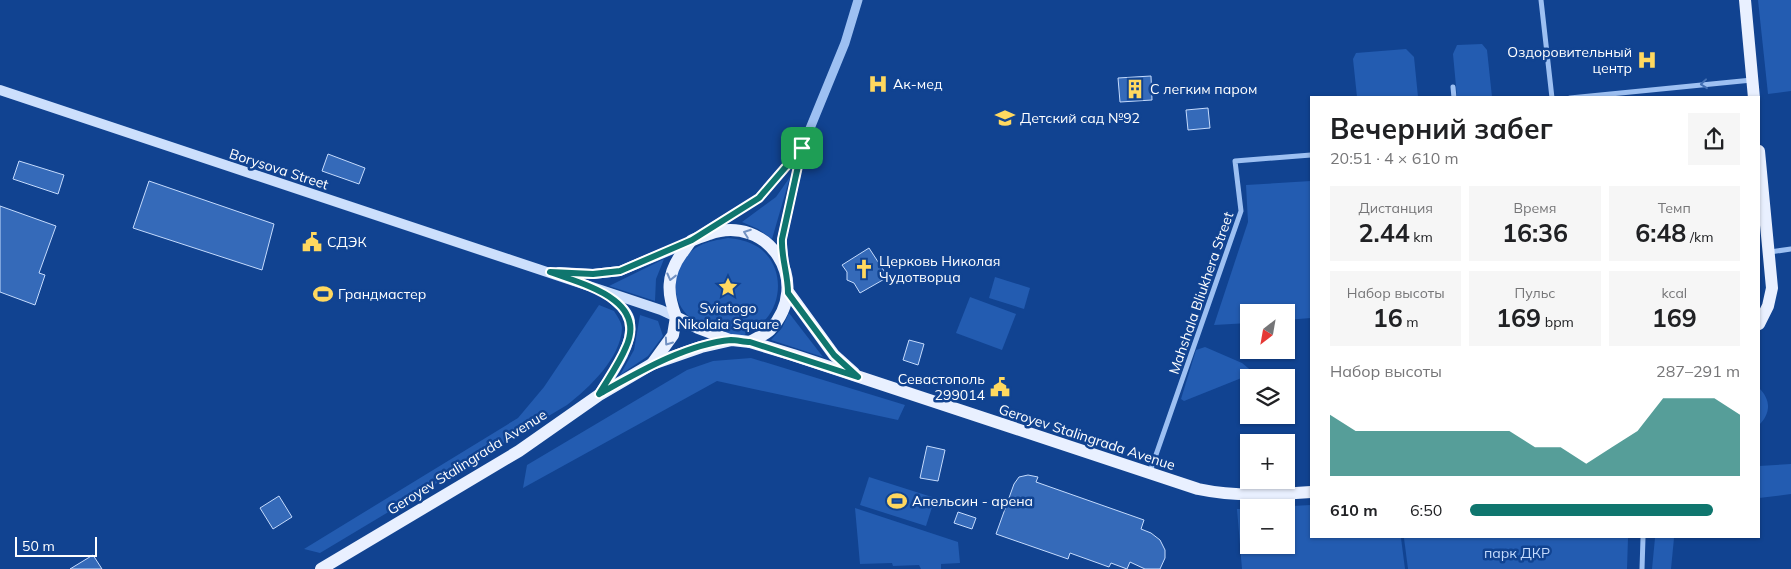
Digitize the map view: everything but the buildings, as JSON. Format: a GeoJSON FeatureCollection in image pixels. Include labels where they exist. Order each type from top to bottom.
{"type":"FeatureCollection","features":[{"type":"Feature","properties":{"kind":"main road"},"geometry":{"type":"LineString","coordinates":[[1745,0],[1754,96]]}},
{"type":"Feature","properties":{"kind":"main road","name":"Borysova Street"},"geometry":{"type":"LineString","coordinates":[[0,90],[550,272],[661,310],[676,317]]}},
{"type":"Feature","properties":{"kind":"main road"},"geometry":{"type":"LineString","coordinates":[[1760,175],[1770,252],[1772,288],[1768,306],[1760,322]]}},
{"type":"Feature","properties":{"kind":"main road"},"geometry":{"type":"LineString","coordinates":[[732,340],[698,328],[676,317],[669,300],[669,279],[677,260],[692,240],[724,229],[737,230],[756,237],[771,248],[784,264],[788,281],[788,293],[783,313],[768,332],[750,342]]}},
{"type":"Feature","properties":{"kind":"main road","name":"Borysova Street"},"geometry":{"type":"LineString","coordinates":[[550,272],[593,274],[620,271],[692,240]]}},
{"type":"Feature","properties":{"kind":"main road"},"geometry":{"type":"LineString","coordinates":[[599,394],[627,346],[630,321],[620,305],[601,290]]}},
{"type":"Feature","properties":{"kind":"main road","name":"Geroyev Stalingrada Avenue"},"geometry":{"type":"LineString","coordinates":[[788,293],[834,355],[858,377]]}},
{"type":"Feature","properties":{"kind":"main road","name":"Geroyev Stalingrada Avenue"},"geometry":{"type":"LineString","coordinates":[[652,364],[673,334],[676,317]]}},
{"type":"Feature","properties":{"kind":"main road","name":"Geroyev Stalingrada Avenue"},"geometry":{"type":"LineString","coordinates":[[321,569],[519,451],[599,394],[652,364],[701,347],[732,340],[750,342],[1198,489],[1226,495],[1265,496],[1310,492]]}},
{"type":"Feature","properties":{"kind":"street"},"geometry":{"type":"LineString","coordinates":[[784,264],[782,239],[802,148],[845,43],[858,0]]}},
{"type":"Feature","properties":{"kind":"street"},"geometry":{"type":"LineString","coordinates":[[1541,0],[1552,96]]}},
{"type":"Feature","properties":{"kind":"street"},"geometry":{"type":"LineString","coordinates":[[1590,96],[1752,80]]}},
{"type":"Feature","properties":{"kind":"street"},"geometry":{"type":"LineString","coordinates":[[1453,87],[1454,96]]}},
{"type":"Feature","properties":{"kind":"street"},"geometry":{"type":"LineString","coordinates":[[692,240],[759,198],[802,148]]}},
{"type":"Feature","properties":{"kind":"street","name":"Mahshala Bliukhera Street"},"geometry":{"type":"LineString","coordinates":[[1150,473],[1242,211],[1235,161],[1310,155]]}},
{"type":"Feature","properties":{"kind":"street"},"geometry":{"type":"LineString","coordinates":[[1770,252],[1791,248]]}},
{"type":"Feature","properties":{"kind":"street"},"geometry":{"type":"LineString","coordinates":[[1642,569],[1644,538]]}},
{"type":"Feature","properties":{"kind":"green space"},"geometry":{"type":"Polygon","coordinates":[[[1758,0],[1791,0],[1791,91],[1768,94],[1758,0]]]}},
{"type":"Feature","properties":{"kind":"green space"},"geometry":{"type":"Polygon","coordinates":[[[1482,44],[1487,50],[1492,96],[1457,96],[1453,54],[1457,45],[1482,44]]]}},
{"type":"Feature","properties":{"kind":"green space"},"geometry":{"type":"Polygon","coordinates":[[[1406,49],[1414,57],[1418,96],[1357,96],[1353,59],[1356,53],[1406,49]]]}},
{"type":"Feature","properties":{"kind":"green space"},"geometry":{"type":"Polygon","coordinates":[[[790,177],[772,239],[758,229],[742,222],[776,197],[790,177]]]}},
{"type":"Feature","properties":{"kind":"green space"},"geometry":{"type":"Polygon","coordinates":[[[1310,181],[1310,318],[1295,319],[1295,304],[1240,304],[1240,324],[1214,325],[1248,222],[1246,185],[1310,181]]]}},
{"type":"Feature","properties":{"kind":"green space"},"geometry":{"type":"Polygon","coordinates":[[[728,238],[751,243],[758,247],[772,262],[778,281],[776,301],[772,311],[761,324],[741,337],[715,330],[691,318],[678,301],[676,291],[678,270],[690,252],[706,243],[728,238]]]}},
{"type":"Feature","properties":{"kind":"green space"},"geometry":{"type":"Polygon","coordinates":[[[664,259],[656,279],[655,301],[609,286],[664,259]]]}},
{"type":"Feature","properties":{"kind":"green space"},"geometry":{"type":"Polygon","coordinates":[[[995,277],[1030,288],[1024,309],[989,298],[995,277]]]}},
{"type":"Feature","properties":{"kind":"green space"},"geometry":{"type":"Polygon","coordinates":[[[970,297],[1016,314],[1002,350],[956,333],[970,297]]]}},
{"type":"Feature","properties":{"kind":"green space"},"geometry":{"type":"Polygon","coordinates":[[[599,305],[614,311],[622,326],[620,339],[610,361],[594,381],[576,398],[320,553],[304,549],[518,418],[544,387],[599,305]]]}},
{"type":"Feature","properties":{"kind":"green space"},"geometry":{"type":"Polygon","coordinates":[[[789,313],[823,357],[771,340],[782,328],[789,313]]]}},
{"type":"Feature","properties":{"kind":"green space"},"geometry":{"type":"Polygon","coordinates":[[[640,315],[658,321],[663,336],[648,356],[620,375],[634,350],[640,315]]]}},
{"type":"Feature","properties":{"kind":"green space"},"geometry":{"type":"Polygon","coordinates":[[[1205,347],[1242,363],[1249,369],[1240,369],[1240,379],[1184,401],[1181,399],[1196,350],[1205,347]]]}},
{"type":"Feature","properties":{"kind":"green space"},"geometry":{"type":"Polygon","coordinates":[[[751,358],[905,405],[898,420],[717,381],[523,488],[527,465],[687,370],[713,361],[751,358]]]}},
{"type":"Feature","properties":{"kind":"green space"},"geometry":{"type":"Polygon","coordinates":[[[1760,389],[1766,397],[1768,406],[1760,424],[1760,389]]]}},
{"type":"Feature","properties":{"kind":"green space"},"geometry":{"type":"Polygon","coordinates":[[[1791,464],[1791,494],[1760,498],[1760,466],[1791,464]]]}},
{"type":"Feature","properties":{"kind":"green space","name":"Апельсин - арена"},"geometry":{"type":"Polygon","coordinates":[[[869,477],[935,498],[926,526],[860,505],[869,477]]]}},
{"type":"Feature","properties":{"kind":"green space"},"geometry":{"type":"Polygon","coordinates":[[[1310,505],[1310,538],[1401,538],[1405,569],[1242,569],[1241,554],[1295,554],[1295,506],[1310,505]]]}},
{"type":"Feature","properties":{"kind":"green space"},"geometry":{"type":"Polygon","coordinates":[[[855,508],[958,542],[960,563],[941,564],[941,569],[921,569],[919,565],[893,566],[892,563],[860,564],[855,508]]]}},
{"type":"Feature","properties":{"kind":"green space"},"geometry":{"type":"Polygon","coordinates":[[[1237,509],[1240,509],[1240,545],[1237,509]]]}},
{"type":"Feature","properties":{"kind":"green space","name":"парк ДКР"},"geometry":{"type":"Polygon","coordinates":[[[1404,538],[1628,538],[1627,569],[1408,569],[1404,538]]]}},
{"type":"Feature","properties":{"kind":"green space"},"geometry":{"type":"Polygon","coordinates":[[[1655,538],[1674,538],[1671,569],[1652,569],[1655,538]]]}},
{"type":"Feature","properties":{"kind":"place","name":"Оздоровительный центр"},"geometry":{"type":"Point","coordinates":[1647,60]}},
{"type":"Feature","properties":{"kind":"place","name":"Ак-мед"},"geometry":{"type":"Point","coordinates":[878,84]}},
{"type":"Feature","properties":{"kind":"place","name":"С легким паром"},"geometry":{"type":"Point","coordinates":[1135,89]}},
{"type":"Feature","properties":{"kind":"place","name":"Детский сад №92"},"geometry":{"type":"Point","coordinates":[1005,118]}},
{"type":"Feature","properties":{"kind":"place","name":"СДЭК"},"geometry":{"type":"Point","coordinates":[312,242]}},
{"type":"Feature","properties":{"kind":"place","name":"Церковь Николая Чудотворца"},"geometry":{"type":"Point","coordinates":[864,269]}},
{"type":"Feature","properties":{"kind":"place","name":"Sviatogo Nikolaia Square"},"geometry":{"type":"Point","coordinates":[728,287]}},
{"type":"Feature","properties":{"kind":"place","name":"Грандмастер"},"geometry":{"type":"Point","coordinates":[323,294]}},
{"type":"Feature","properties":{"kind":"place","name":"Севастополь 299014"},"geometry":{"type":"Point","coordinates":[1000,387]}},
{"type":"Feature","properties":{"kind":"place","name":"Апельсин - арена"},"geometry":{"type":"Point","coordinates":[897,501]}},
{"type":"Feature","properties":{"kind":"route"},"geometry":{"type":"LineString","coordinates":[[802,148],[782,239],[781,250],[788,281],[788,293],[834,355],[858,377],[750,342],[732,340],[701,347],[652,364],[599,394],[627,346],[630,321],[620,305],[601,290],[550,272],[607,274],[630,267],[692,240],[759,198],[770,188],[802,148]]}}]}
